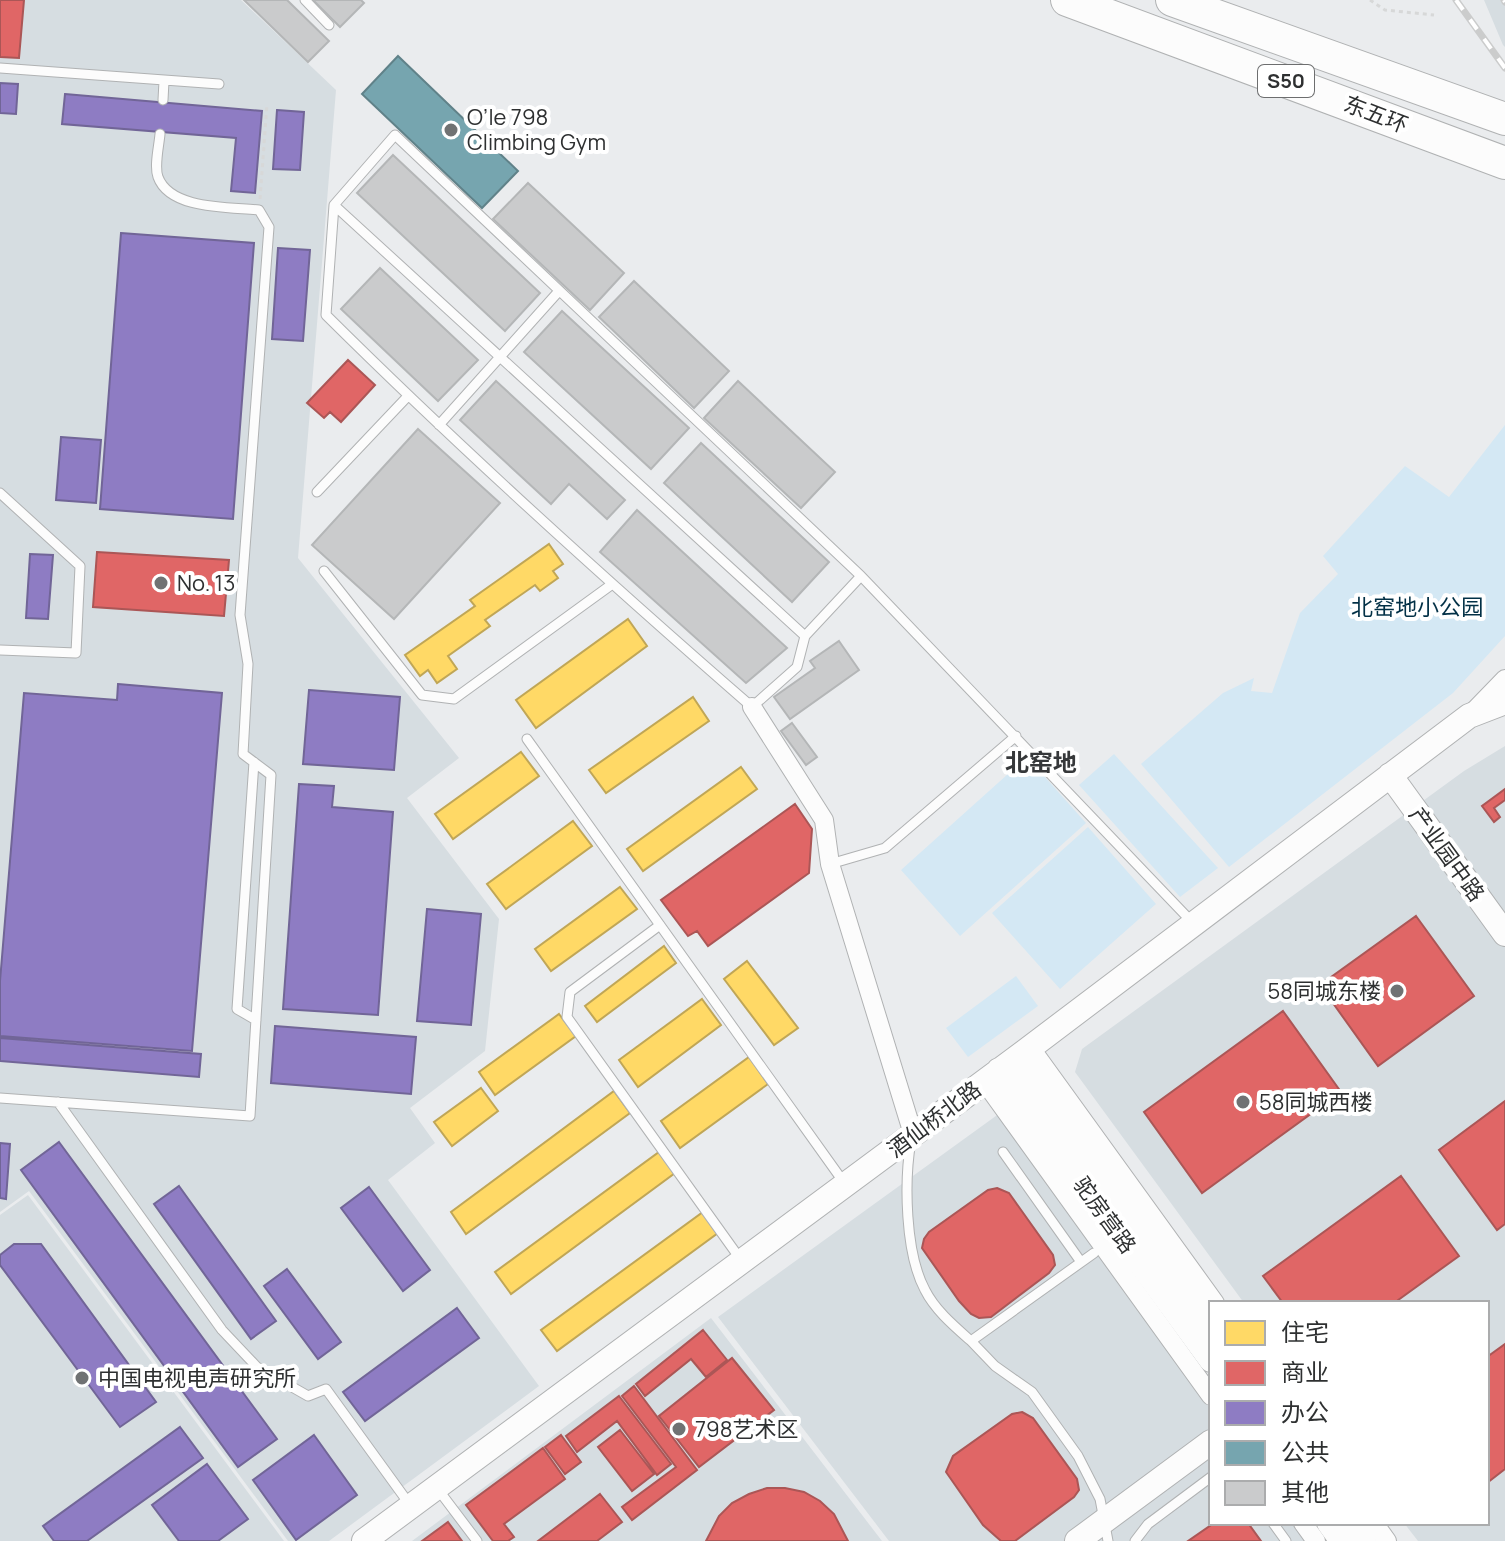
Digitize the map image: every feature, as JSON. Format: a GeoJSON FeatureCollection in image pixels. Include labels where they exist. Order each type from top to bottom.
{"type":"FeatureCollection","features":[{"type":"Feature","properties":{"kind":"highway","name":"东五环"},"geometry":{"type":"LineString","coordinates":[[1067,0],[1505,163]]}},
{"type":"Feature","properties":{"kind":"highway","name":"东五环"},"geometry":{"type":"LineString","coordinates":[[1172,0],[1505,119]]}},
{"type":"Feature","properties":{"kind":"street"},"geometry":{"type":"LineString","coordinates":[[1469,716],[1505,679]]}},
{"type":"Feature","properties":{"kind":"street","name":"酒仙桥北路"},"geometry":{"type":"LineString","coordinates":[[364,1541],[1007,1064],[1469,716],[1505,702]]}},
{"type":"Feature","properties":{"kind":"street"},"geometry":{"type":"LineString","coordinates":[[752,707],[824,820],[830,864],[913,1134]]}},
{"type":"Feature","properties":{"kind":"street","name":"产业园中路"},"geometry":{"type":"LineString","coordinates":[[1390,775],[1505,934]]}},
{"type":"Feature","properties":{"kind":"street"},"geometry":{"type":"LineString","coordinates":[[1007,1064],[1213,1301]]}},
{"type":"Feature","properties":{"kind":"street"},"geometry":{"type":"LineString","coordinates":[[1007,1064],[1209,1393]]}},
{"type":"Feature","properties":{"kind":"street","name":"驼房营路"},"geometry":{"type":"LineString","coordinates":[[1007,1064],[1209,1326]]}},
{"type":"Feature","properties":{"kind":"street","name":"驼房营路"},"geometry":{"type":"LineString","coordinates":[[1007,1064],[1209,1357]]}},
{"type":"Feature","properties":{"kind":"street"},"geometry":{"type":"LineString","coordinates":[[1077,1541],[1106,1531],[1209,1444]]}},
{"type":"Feature","properties":{"kind":"lane"},"geometry":{"type":"LineString","coordinates":[[305,0],[329,25]]}},
{"type":"Feature","properties":{"kind":"lane"},"geometry":{"type":"LineString","coordinates":[[0,68],[219,84]]}},
{"type":"Feature","properties":{"kind":"lane"},"geometry":{"type":"LineString","coordinates":[[163,100],[164,81]]}},
{"type":"Feature","properties":{"kind":"lane"},"geometry":{"type":"LineString","coordinates":[[0,1098],[250,1116],[271,775],[243,754],[248,664],[240,615],[269,227],[259,210],[183,201],[166,191],[157,175],[160,134]]}},
{"type":"Feature","properties":{"kind":"lane"},"geometry":{"type":"LineString","coordinates":[[861,576],[805,636],[797,667],[752,707],[611,585],[408,396],[326,315],[334,205],[395,135],[861,576],[1193,924]]}},
{"type":"Feature","properties":{"kind":"lane"},"geometry":{"type":"LineString","coordinates":[[334,205],[805,636]]}},
{"type":"Feature","properties":{"kind":"lane"},"geometry":{"type":"LineString","coordinates":[[439,425],[559,291]]}},
{"type":"Feature","properties":{"kind":"lane"},"geometry":{"type":"LineString","coordinates":[[317,492],[408,396]]}},
{"type":"Feature","properties":{"kind":"lane"},"geometry":{"type":"LineString","coordinates":[[0,493],[80,566],[76,653],[0,650]]}},
{"type":"Feature","properties":{"kind":"lane"},"geometry":{"type":"LineString","coordinates":[[324,571],[422,695],[454,699],[611,585]]}},
{"type":"Feature","properties":{"kind":"lane"},"geometry":{"type":"LineString","coordinates":[[1469,716],[1505,694]]}},
{"type":"Feature","properties":{"kind":"lane"},"geometry":{"type":"LineString","coordinates":[[830,864],[885,848],[1016,736]]}},
{"type":"Feature","properties":{"kind":"lane"},"geometry":{"type":"LineString","coordinates":[[527,739],[845,1184]]}},
{"type":"Feature","properties":{"kind":"lane"},"geometry":{"type":"LineString","coordinates":[[254,762],[237,1009],[256,1020]]}},
{"type":"Feature","properties":{"kind":"lane"},"geometry":{"type":"LineString","coordinates":[[660,925],[570,992],[567,1017],[741,1260]]}},
{"type":"Feature","properties":{"kind":"lane"},"geometry":{"type":"LineString","coordinates":[[58,1102],[222,1330],[257,1367],[295,1389],[308,1396],[326,1389],[411,1507]]}},
{"type":"Feature","properties":{"kind":"lane"},"geometry":{"type":"LineString","coordinates":[[913,1134],[906,1168],[915,1267],[925,1292],[950,1323],[995,1366],[1032,1392],[1078,1456],[1100,1499],[1106,1531]]}},
{"type":"Feature","properties":{"kind":"lane"},"geometry":{"type":"LineString","coordinates":[[1003,1152],[1081,1262]]}},
{"type":"Feature","properties":{"kind":"lane"},"geometry":{"type":"LineString","coordinates":[[971,1341],[1094,1253]]}},
{"type":"Feature","properties":{"kind":"lane"},"geometry":{"type":"LineString","coordinates":[[1135,1541],[1148,1524],[1209,1478]]}},
{"type":"Feature","properties":{"kind":"lane"},"geometry":{"type":"LineString","coordinates":[[437,1488],[477,1541]]}},
{"type":"Feature","properties":{"kind":"path"},"geometry":{"type":"LineString","coordinates":[[1370,0],[1385,10],[1434,15]]}},
{"type":"Feature","properties":{"kind":"path"},"geometry":{"type":"LineString","coordinates":[[259,210],[267,104]]}},
{"type":"Feature","properties":{"kind":"shaded area"},"geometry":{"type":"Polygon","coordinates":[[[0,0],[241,0],[336,90],[298,558],[459,758],[407,798],[499,919],[485,1051],[410,1108],[435,1143],[388,1180],[539,1386],[329,1541],[288,1541],[29,1191],[0,1212],[0,0]]]}},
{"type":"Feature","properties":{"kind":"shaded area"},"geometry":{"type":"Polygon","coordinates":[[[1484,0],[1505,0],[1505,47],[1503,45],[1484,0]]]}},
{"type":"Feature","properties":{"kind":"shaded area"},"geometry":{"type":"Polygon","coordinates":[[[1505,746],[1505,1541],[1418,1541],[1406,1525],[1489,1525],[1489,1301],[1243,1301],[1075,1072],[1082,1049],[1464,771],[1505,746]]]}},
{"type":"Feature","properties":{"kind":"shaded area"},"geometry":{"type":"Polygon","coordinates":[[[1000,1113],[1209,1399],[1209,1525],[1301,1525],[1313,1541],[889,1541],[718,1317],[1000,1113]]]}},
{"type":"Feature","properties":{"kind":"shaded area","name":"中国电视电声研究所"},"geometry":{"type":"Polygon","coordinates":[[[28,1195],[284,1541],[0,1541],[0,1215],[28,1195]]]}},
{"type":"Feature","properties":{"kind":"shaded area","name":"798艺术区"},"geometry":{"type":"Polygon","coordinates":[[[711,1318],[882,1541],[412,1541],[711,1318]]]}},
{"type":"Feature","properties":{"kind":"green space","name":"北窑地小公园"},"geometry":{"type":"Polygon","coordinates":[[[1505,425],[1505,636],[1453,693],[1229,867],[1141,764],[1223,693],[1254,678],[1251,691],[1272,693],[1300,613],[1338,574],[1323,556],[1405,466],[1449,497],[1505,425]]]}},
{"type":"Feature","properties":{"kind":"green space"},"geometry":{"type":"Polygon","coordinates":[[[1114,754],[1218,868],[1180,897],[1079,785],[1114,754]]]}},
{"type":"Feature","properties":{"kind":"green space"},"geometry":{"type":"Polygon","coordinates":[[[1027,757],[1086,823],[960,936],[901,870],[1027,757]]]}},
{"type":"Feature","properties":{"kind":"green space"},"geometry":{"type":"Polygon","coordinates":[[[1088,827],[1156,904],[1060,989],[992,913],[1088,827]]]}},
{"type":"Feature","properties":{"kind":"green space"},"geometry":{"type":"Polygon","coordinates":[[[1016,976],[1038,1006],[968,1057],[946,1028],[1016,976]]]}},
{"type":"Feature","properties":{"kind":"building: 住宅"},"geometry":{"type":"Polygon","coordinates":[[[549,544],[563,564],[553,571],[558,578],[540,591],[535,585],[485,620],[490,626],[448,656],[457,669],[437,683],[428,670],[420,676],[405,655],[475,606],[470,600],[549,544]]]}},
{"type":"Feature","properties":{"kind":"building: 住宅"},"geometry":{"type":"Polygon","coordinates":[[[628,619],[647,646],[536,728],[516,700],[628,619]]]}},
{"type":"Feature","properties":{"kind":"building: 住宅"},"geometry":{"type":"Polygon","coordinates":[[[693,697],[709,721],[606,793],[589,770],[693,697]]]}},
{"type":"Feature","properties":{"kind":"building: 住宅"},"geometry":{"type":"Polygon","coordinates":[[[521,752],[539,776],[453,839],[435,814],[521,752]]]}},
{"type":"Feature","properties":{"kind":"building: 住宅"},"geometry":{"type":"Polygon","coordinates":[[[741,767],[757,789],[643,871],[627,849],[741,767]]]}},
{"type":"Feature","properties":{"kind":"building: 住宅"},"geometry":{"type":"Polygon","coordinates":[[[573,821],[592,846],[506,909],[487,884],[573,821]]]}},
{"type":"Feature","properties":{"kind":"building: 住宅"},"geometry":{"type":"Polygon","coordinates":[[[620,887],[637,909],[551,971],[535,949],[620,887]]]}},
{"type":"Feature","properties":{"kind":"building: 住宅"},"geometry":{"type":"Polygon","coordinates":[[[664,946],[676,963],[597,1022],[585,1006],[664,946]]]}},
{"type":"Feature","properties":{"kind":"building: 住宅"},"geometry":{"type":"Polygon","coordinates":[[[747,961],[798,1028],[774,1045],[724,979],[747,961]]]}},
{"type":"Feature","properties":{"kind":"building: 住宅"},"geometry":{"type":"Polygon","coordinates":[[[702,999],[721,1025],[638,1087],[619,1060],[702,999]]]}},
{"type":"Feature","properties":{"kind":"building: 住宅"},"geometry":{"type":"Polygon","coordinates":[[[559,1014],[576,1036],[495,1095],[479,1072],[559,1014]]]}},
{"type":"Feature","properties":{"kind":"building: 住宅"},"geometry":{"type":"Polygon","coordinates":[[[749,1057],[768,1084],[680,1148],[661,1121],[749,1057]]]}},
{"type":"Feature","properties":{"kind":"building: 住宅"},"geometry":{"type":"Polygon","coordinates":[[[481,1088],[498,1111],[452,1146],[434,1122],[481,1088]]]}},
{"type":"Feature","properties":{"kind":"building: 住宅"},"geometry":{"type":"Polygon","coordinates":[[[614,1091],[630,1113],[466,1234],[451,1212],[614,1091]]]}},
{"type":"Feature","properties":{"kind":"building: 住宅"},"geometry":{"type":"Polygon","coordinates":[[[659,1152],[675,1173],[511,1294],[495,1272],[659,1152]]]}},
{"type":"Feature","properties":{"kind":"building: 住宅"},"geometry":{"type":"Polygon","coordinates":[[[703,1212],[718,1233],[557,1351],[541,1330],[703,1212]]]}},
{"type":"Feature","properties":{"kind":"building: 商业"},"geometry":{"type":"Polygon","coordinates":[[[0,0],[24,0],[19,58],[0,57],[0,0]]]}},
{"type":"Feature","properties":{"kind":"building: 商业"},"geometry":{"type":"Polygon","coordinates":[[[348,360],[375,385],[341,422],[330,412],[324,418],[307,403],[348,360]]]}},
{"type":"Feature","properties":{"kind":"building: 商业","name":"No. 13"},"geometry":{"type":"Polygon","coordinates":[[[97,552],[229,560],[224,616],[93,607],[97,552]]]}},
{"type":"Feature","properties":{"kind":"building: 商业"},"geometry":{"type":"Polygon","coordinates":[[[1505,789],[1505,800],[1494,808],[1500,817],[1494,822],[1482,806],[1505,789]]]}},
{"type":"Feature","properties":{"kind":"building: 商业"},"geometry":{"type":"Polygon","coordinates":[[[795,804],[812,829],[809,873],[708,946],[697,931],[688,936],[661,900],[795,804]]]}},
{"type":"Feature","properties":{"kind":"building: 商业","name":"58同城东楼"},"geometry":{"type":"Polygon","coordinates":[[[1416,916],[1474,996],[1378,1066],[1320,985],[1416,916]]]}},
{"type":"Feature","properties":{"kind":"building: 商业","name":"58同城西楼"},"geometry":{"type":"Polygon","coordinates":[[[1283,1011],[1341,1092],[1202,1193],[1144,1112],[1283,1011]]]}},
{"type":"Feature","properties":{"kind":"building: 商业"},"geometry":{"type":"Polygon","coordinates":[[[1505,1101],[1505,1224],[1497,1230],[1439,1150],[1505,1101]]]}},
{"type":"Feature","properties":{"kind":"building: 商业"},"geometry":{"type":"Polygon","coordinates":[[[1401,1176],[1459,1256],[1397,1301],[1282,1301],[1263,1276],[1401,1176]]]}},
{"type":"Feature","properties":{"kind":"building: 商业"},"geometry":{"type":"Polygon","coordinates":[[[997,1188],[1009,1193],[1053,1255],[1055,1265],[1049,1273],[991,1317],[979,1318],[959,1301],[922,1248],[929,1232],[988,1190],[997,1188]]]}},
{"type":"Feature","properties":{"kind":"building: 商业"},"geometry":{"type":"Polygon","coordinates":[[[703,1330],[727,1360],[706,1377],[691,1359],[645,1396],[636,1384],[703,1330]]]}},
{"type":"Feature","properties":{"kind":"building: 商业"},"geometry":{"type":"Polygon","coordinates":[[[1505,1344],[1505,1469],[1489,1481],[1489,1356],[1505,1344]]]}},
{"type":"Feature","properties":{"kind":"building: 商业"},"geometry":{"type":"Polygon","coordinates":[[[732,1358],[774,1410],[699,1467],[659,1416],[732,1358]]]}},
{"type":"Feature","properties":{"kind":"building: 商业"},"geometry":{"type":"Polygon","coordinates":[[[634,1386],[697,1470],[632,1520],[622,1507],[676,1467],[622,1396],[634,1386]]]}},
{"type":"Feature","properties":{"kind":"building: 商业"},"geometry":{"type":"Polygon","coordinates":[[[619,1396],[671,1464],[657,1475],[617,1421],[577,1452],[566,1436],[619,1396]]]}},
{"type":"Feature","properties":{"kind":"building: 商业"},"geometry":{"type":"Polygon","coordinates":[[[1022,1412],[1033,1418],[1077,1479],[1079,1490],[1015,1541],[1001,1541],[983,1525],[946,1472],[953,1456],[1012,1414],[1022,1412]]]}},
{"type":"Feature","properties":{"kind":"building: 商业"},"geometry":{"type":"Polygon","coordinates":[[[620,1430],[654,1474],[632,1491],[598,1447],[620,1430]]]}},
{"type":"Feature","properties":{"kind":"building: 商业"},"geometry":{"type":"Polygon","coordinates":[[[561,1435],[581,1462],[565,1474],[545,1447],[561,1435]]]}},
{"type":"Feature","properties":{"kind":"building: 商业"},"geometry":{"type":"Polygon","coordinates":[[[543,1448],[565,1479],[504,1524],[514,1537],[508,1541],[493,1541],[466,1505],[543,1448]]]}},
{"type":"Feature","properties":{"kind":"building: 商业"},"geometry":{"type":"Polygon","coordinates":[[[767,1488],[804,1492],[820,1501],[834,1514],[848,1541],[706,1541],[719,1516],[732,1503],[767,1488]]]}},
{"type":"Feature","properties":{"kind":"building: 商业"},"geometry":{"type":"Polygon","coordinates":[[[600,1494],[622,1522],[597,1541],[538,1541],[600,1494]]]}},
{"type":"Feature","properties":{"kind":"building: 商业"},"geometry":{"type":"Polygon","coordinates":[[[448,1522],[462,1541],[422,1541],[448,1522]]]}},
{"type":"Feature","properties":{"kind":"building: 商业"},"geometry":{"type":"Polygon","coordinates":[[[1211,1525],[1249,1525],[1261,1541],[1188,1541],[1211,1525]]]}},
{"type":"Feature","properties":{"kind":"building: 办公"},"geometry":{"type":"Polygon","coordinates":[[[0,83],[18,84],[16,114],[0,113],[0,83]]]}},
{"type":"Feature","properties":{"kind":"building: 办公"},"geometry":{"type":"Polygon","coordinates":[[[65,94],[262,111],[255,193],[231,191],[236,138],[62,124],[65,94]]]}},
{"type":"Feature","properties":{"kind":"building: 办公"},"geometry":{"type":"Polygon","coordinates":[[[277,110],[304,112],[300,170],[273,169],[277,110]]]}},
{"type":"Feature","properties":{"kind":"building: 办公"},"geometry":{"type":"Polygon","coordinates":[[[121,233],[254,243],[233,519],[100,509],[121,233]]]}},
{"type":"Feature","properties":{"kind":"building: 办公"},"geometry":{"type":"Polygon","coordinates":[[[278,248],[310,250],[303,341],[272,339],[278,248]]]}},
{"type":"Feature","properties":{"kind":"building: 办公"},"geometry":{"type":"Polygon","coordinates":[[[61,437],[101,440],[96,503],[56,500],[61,437]]]}},
{"type":"Feature","properties":{"kind":"building: 办公"},"geometry":{"type":"Polygon","coordinates":[[[30,554],[53,555],[48,619],[26,618],[30,554]]]}},
{"type":"Feature","properties":{"kind":"building: 办公"},"geometry":{"type":"Polygon","coordinates":[[[118,684],[222,693],[192,1051],[0,1036],[0,981],[24,693],[117,700],[118,684]]]}},
{"type":"Feature","properties":{"kind":"building: 办公"},"geometry":{"type":"Polygon","coordinates":[[[309,690],[400,697],[394,770],[303,764],[309,690]]]}},
{"type":"Feature","properties":{"kind":"building: 办公"},"geometry":{"type":"Polygon","coordinates":[[[299,784],[334,786],[332,807],[393,812],[378,1015],[283,1009],[299,784]]]}},
{"type":"Feature","properties":{"kind":"building: 办公"},"geometry":{"type":"Polygon","coordinates":[[[427,909],[481,914],[471,1025],[417,1021],[427,909]]]}},
{"type":"Feature","properties":{"kind":"building: 办公"},"geometry":{"type":"Polygon","coordinates":[[[275,1026],[416,1037],[411,1094],[271,1083],[275,1026]]]}},
{"type":"Feature","properties":{"kind":"building: 办公"},"geometry":{"type":"Polygon","coordinates":[[[0,1038],[201,1054],[199,1077],[0,1061],[0,1038]]]}},
{"type":"Feature","properties":{"kind":"building: 办公"},"geometry":{"type":"Polygon","coordinates":[[[59,1142],[277,1439],[238,1467],[21,1170],[59,1142]]]}},
{"type":"Feature","properties":{"kind":"building: 办公"},"geometry":{"type":"Polygon","coordinates":[[[0,1143],[10,1144],[6,1199],[0,1198],[0,1143]]]}},
{"type":"Feature","properties":{"kind":"building: 办公"},"geometry":{"type":"Polygon","coordinates":[[[179,1186],[276,1321],[251,1339],[154,1204],[179,1186]]]}},
{"type":"Feature","properties":{"kind":"building: 办公"},"geometry":{"type":"Polygon","coordinates":[[[369,1187],[430,1270],[403,1291],[341,1208],[369,1187]]]}},
{"type":"Feature","properties":{"kind":"building: 办公"},"geometry":{"type":"Polygon","coordinates":[[[14,1244],[41,1244],[156,1402],[120,1427],[0,1265],[0,1255],[14,1244]]]}},
{"type":"Feature","properties":{"kind":"building: 办公"},"geometry":{"type":"Polygon","coordinates":[[[287,1269],[341,1342],[318,1359],[264,1286],[287,1269]]]}},
{"type":"Feature","properties":{"kind":"building: 办公"},"geometry":{"type":"Polygon","coordinates":[[[457,1308],[479,1338],[365,1421],[343,1392],[457,1308]]]}},
{"type":"Feature","properties":{"kind":"building: 办公"},"geometry":{"type":"Polygon","coordinates":[[[180,1427],[203,1458],[87,1541],[54,1541],[43,1526],[180,1427]]]}},
{"type":"Feature","properties":{"kind":"building: 办公"},"geometry":{"type":"Polygon","coordinates":[[[314,1435],[357,1495],[296,1540],[253,1480],[314,1435]]]}},
{"type":"Feature","properties":{"kind":"building: 办公"},"geometry":{"type":"Polygon","coordinates":[[[207,1464],[248,1519],[218,1541],[179,1541],[152,1505],[207,1464]]]}},
{"type":"Feature","properties":{"kind":"building: 公共"},"geometry":{"type":"Polygon","coordinates":[[[398,56],[518,171],[482,208],[362,94],[398,56]]]}},
{"type":"Feature","properties":{"kind":"building: 其他"},"geometry":{"type":"Polygon","coordinates":[[[244,0],[287,0],[329,41],[308,62],[244,0]]]}},
{"type":"Feature","properties":{"kind":"building: 其他"},"geometry":{"type":"Polygon","coordinates":[[[313,0],[361,0],[364,3],[340,27],[313,0]]]}},
{"type":"Feature","properties":{"kind":"building: 其他"},"geometry":{"type":"Polygon","coordinates":[[[393,155],[540,293],[505,331],[357,193],[393,155]]]}},
{"type":"Feature","properties":{"kind":"building: 其他"},"geometry":{"type":"Polygon","coordinates":[[[528,183],[624,273],[590,310],[493,219],[528,183]]]}},
{"type":"Feature","properties":{"kind":"building: 其他"},"geometry":{"type":"Polygon","coordinates":[[[380,268],[478,360],[438,401],[341,309],[380,268]]]}},
{"type":"Feature","properties":{"kind":"building: 其他"},"geometry":{"type":"Polygon","coordinates":[[[634,281],[729,371],[694,408],[599,317],[634,281]]]}},
{"type":"Feature","properties":{"kind":"building: 其他"},"geometry":{"type":"Polygon","coordinates":[[[562,311],[689,428],[651,469],[524,352],[562,311]]]}},
{"type":"Feature","properties":{"kind":"building: 其他"},"geometry":{"type":"Polygon","coordinates":[[[496,381],[625,500],[607,519],[569,484],[551,504],[460,420],[496,381]]]}},
{"type":"Feature","properties":{"kind":"building: 其他"},"geometry":{"type":"Polygon","coordinates":[[[738,381],[835,472],[801,508],[704,418],[738,381]]]}},
{"type":"Feature","properties":{"kind":"building: 其他"},"geometry":{"type":"Polygon","coordinates":[[[418,429],[500,503],[394,619],[312,545],[418,429]]]}},
{"type":"Feature","properties":{"kind":"building: 其他"},"geometry":{"type":"Polygon","coordinates":[[[701,443],[829,562],[792,602],[664,483],[701,443]]]}},
{"type":"Feature","properties":{"kind":"building: 其他"},"geometry":{"type":"Polygon","coordinates":[[[637,510],[787,648],[746,683],[600,552],[637,510]]]}},
{"type":"Feature","properties":{"kind":"building: 其他"},"geometry":{"type":"Polygon","coordinates":[[[839,641],[859,670],[790,719],[774,697],[815,668],[810,661],[839,641]]]}},
{"type":"Feature","properties":{"kind":"building: 其他"},"geometry":{"type":"Polygon","coordinates":[[[792,723],[817,757],[806,765],[781,731],[792,723]]]}},
{"type":"Feature","properties":{"kind":"railway"},"geometry":{"type":"LineString","coordinates":[[1456,0],[1505,68]]}},
{"type":"Feature","properties":{"kind":"place","name":"O’le 798 Climbing Gym"},"geometry":{"type":"Point","coordinates":[451,130]}},
{"type":"Feature","properties":{"kind":"place","name":"No. 13"},"geometry":{"type":"Point","coordinates":[161,583]}},
{"type":"Feature","properties":{"kind":"place","name":"58同城东楼"},"geometry":{"type":"Point","coordinates":[1397,991]}},
{"type":"Feature","properties":{"kind":"place","name":"58同城西楼"},"geometry":{"type":"Point","coordinates":[1243,1102]}},
{"type":"Feature","properties":{"kind":"place","name":"中国电视电声研究所"},"geometry":{"type":"Point","coordinates":[82,1378]}},
{"type":"Feature","properties":{"kind":"place","name":"798艺术区"},"geometry":{"type":"Point","coordinates":[679,1429]}},
{"type":"Feature","properties":{"kind":"district","name":"北窑地"},"geometry":{"type":"Point","coordinates":[1041,763]}}]}
